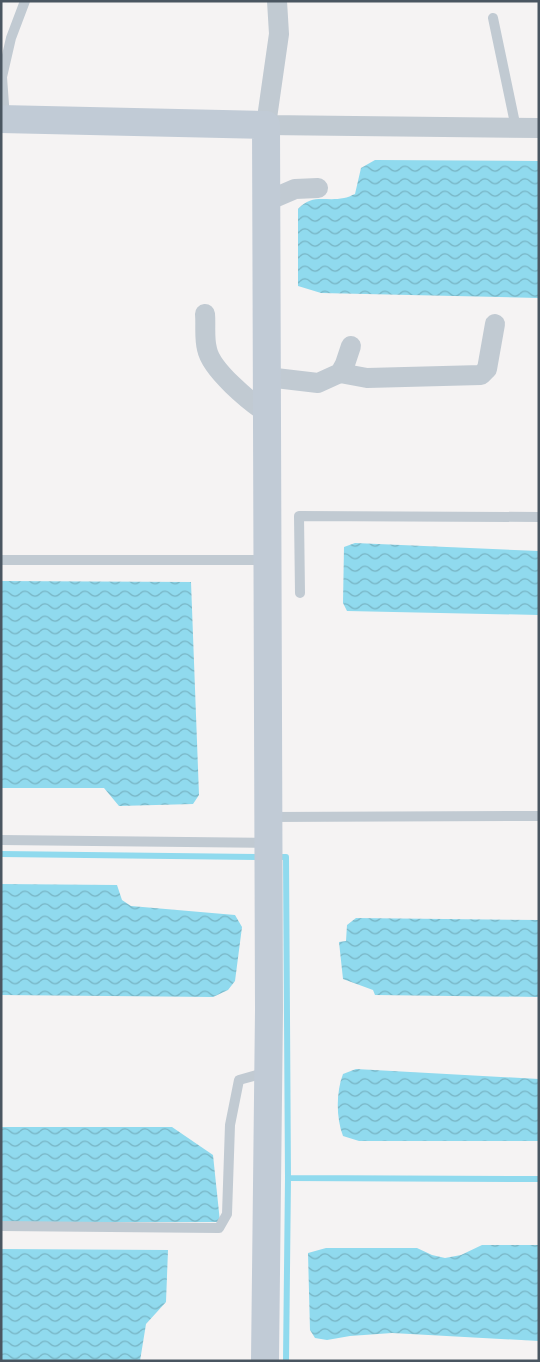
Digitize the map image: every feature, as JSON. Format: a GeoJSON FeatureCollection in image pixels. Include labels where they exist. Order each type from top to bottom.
{"type":"FeatureCollection","features":[{"type":"Feature","properties":{"kind":"street"},"geometry":{"type":"LineString","coordinates":[[265,1361],[269,830],[266,125],[279,34],[277,1]]}},
{"type":"Feature","properties":{"kind":"street"},"geometry":{"type":"LineString","coordinates":[[3,119],[266,125],[539,128]]}},
{"type":"Feature","properties":{"kind":"street"},"geometry":{"type":"LineString","coordinates":[[267,201],[295,189],[318,188]]}},
{"type":"Feature","properties":{"kind":"street"},"geometry":{"type":"LineString","coordinates":[[206,314],[207,349],[213,364],[254,404],[267,413]]}},
{"type":"Feature","properties":{"kind":"street"},"geometry":{"type":"LineString","coordinates":[[267,377],[318,383],[340,373],[367,378],[481,375],[487,369],[495,324]]}},
{"type":"Feature","properties":{"kind":"street"},"geometry":{"type":"LineString","coordinates":[[340,373],[351,346]]}},
{"type":"Feature","properties":{"kind":"lane"},"geometry":{"type":"LineString","coordinates":[[3,119],[2,77],[11,38],[25,1]]}},
{"type":"Feature","properties":{"kind":"lane"},"geometry":{"type":"LineString","coordinates":[[494,18],[516,128]]}},
{"type":"Feature","properties":{"kind":"lane"},"geometry":{"type":"LineString","coordinates":[[300,593],[299,516],[539,517]]}},
{"type":"Feature","properties":{"kind":"lane"},"geometry":{"type":"LineString","coordinates":[[1,560],[268,560]]}},
{"type":"Feature","properties":{"kind":"lane"},"geometry":{"type":"LineString","coordinates":[[1,840],[269,830],[539,816]]}},
{"type":"Feature","properties":{"kind":"lane"},"geometry":{"type":"LineString","coordinates":[[1,1226],[219,1228],[227,1214],[230,1126],[239,1080],[268,1072]]}},
{"type":"Feature","properties":{"kind":"water"},"geometry":{"type":"Polygon","coordinates":[[[375,160],[539,161],[539,298],[321,293],[298,286],[298,209],[309,201],[347,198],[355,194],[361,168],[375,160]]]}},
{"type":"Feature","properties":{"kind":"water"},"geometry":{"type":"Polygon","coordinates":[[[355,543],[539,551],[539,615],[347,611],[343,603],[344,547],[355,543]]]}},
{"type":"Feature","properties":{"kind":"water"},"geometry":{"type":"Polygon","coordinates":[[[1,581],[191,582],[199,795],[193,804],[119,806],[104,788],[1,788],[1,581]]]}},
{"type":"Feature","properties":{"kind":"water"},"geometry":{"type":"Polygon","coordinates":[[[1,884],[117,885],[122,900],[131,906],[235,915],[242,927],[235,981],[228,990],[213,997],[1,995],[1,884]]]}},
{"type":"Feature","properties":{"kind":"water"},"geometry":{"type":"Polygon","coordinates":[[[356,918],[539,920],[539,997],[375,995],[373,990],[343,979],[339,942],[346,941],[347,925],[356,918]]]}},
{"type":"Feature","properties":{"kind":"water"},"geometry":{"type":"Polygon","coordinates":[[[356,1069],[539,1079],[539,1141],[359,1141],[343,1136],[338,1113],[339,1089],[343,1074],[356,1069]]]}},
{"type":"Feature","properties":{"kind":"water"},"geometry":{"type":"Polygon","coordinates":[[[1,1127],[172,1127],[213,1155],[220,1222],[1,1222],[1,1127]]]}},
{"type":"Feature","properties":{"kind":"water"},"geometry":{"type":"Polygon","coordinates":[[[482,1245],[539,1245],[539,1341],[392,1333],[350,1336],[327,1340],[315,1338],[310,1330],[308,1253],[326,1248],[417,1248],[432,1255],[445,1258],[461,1255],[482,1245]]]}},
{"type":"Feature","properties":{"kind":"water"},"geometry":{"type":"Polygon","coordinates":[[[1,1249],[168,1250],[166,1302],[146,1324],[140,1361],[1,1361],[1,1249]]]}},
{"type":"Feature","properties":{"kind":"waterway"},"geometry":{"type":"LineString","coordinates":[[1,854],[262,857]]}},
{"type":"Feature","properties":{"kind":"waterway"},"geometry":{"type":"LineString","coordinates":[[274,857],[286,857],[288,1178],[539,1179]]}},
{"type":"Feature","properties":{"kind":"waterway"},"geometry":{"type":"LineString","coordinates":[[286,1361],[288,1178]]}}]}
